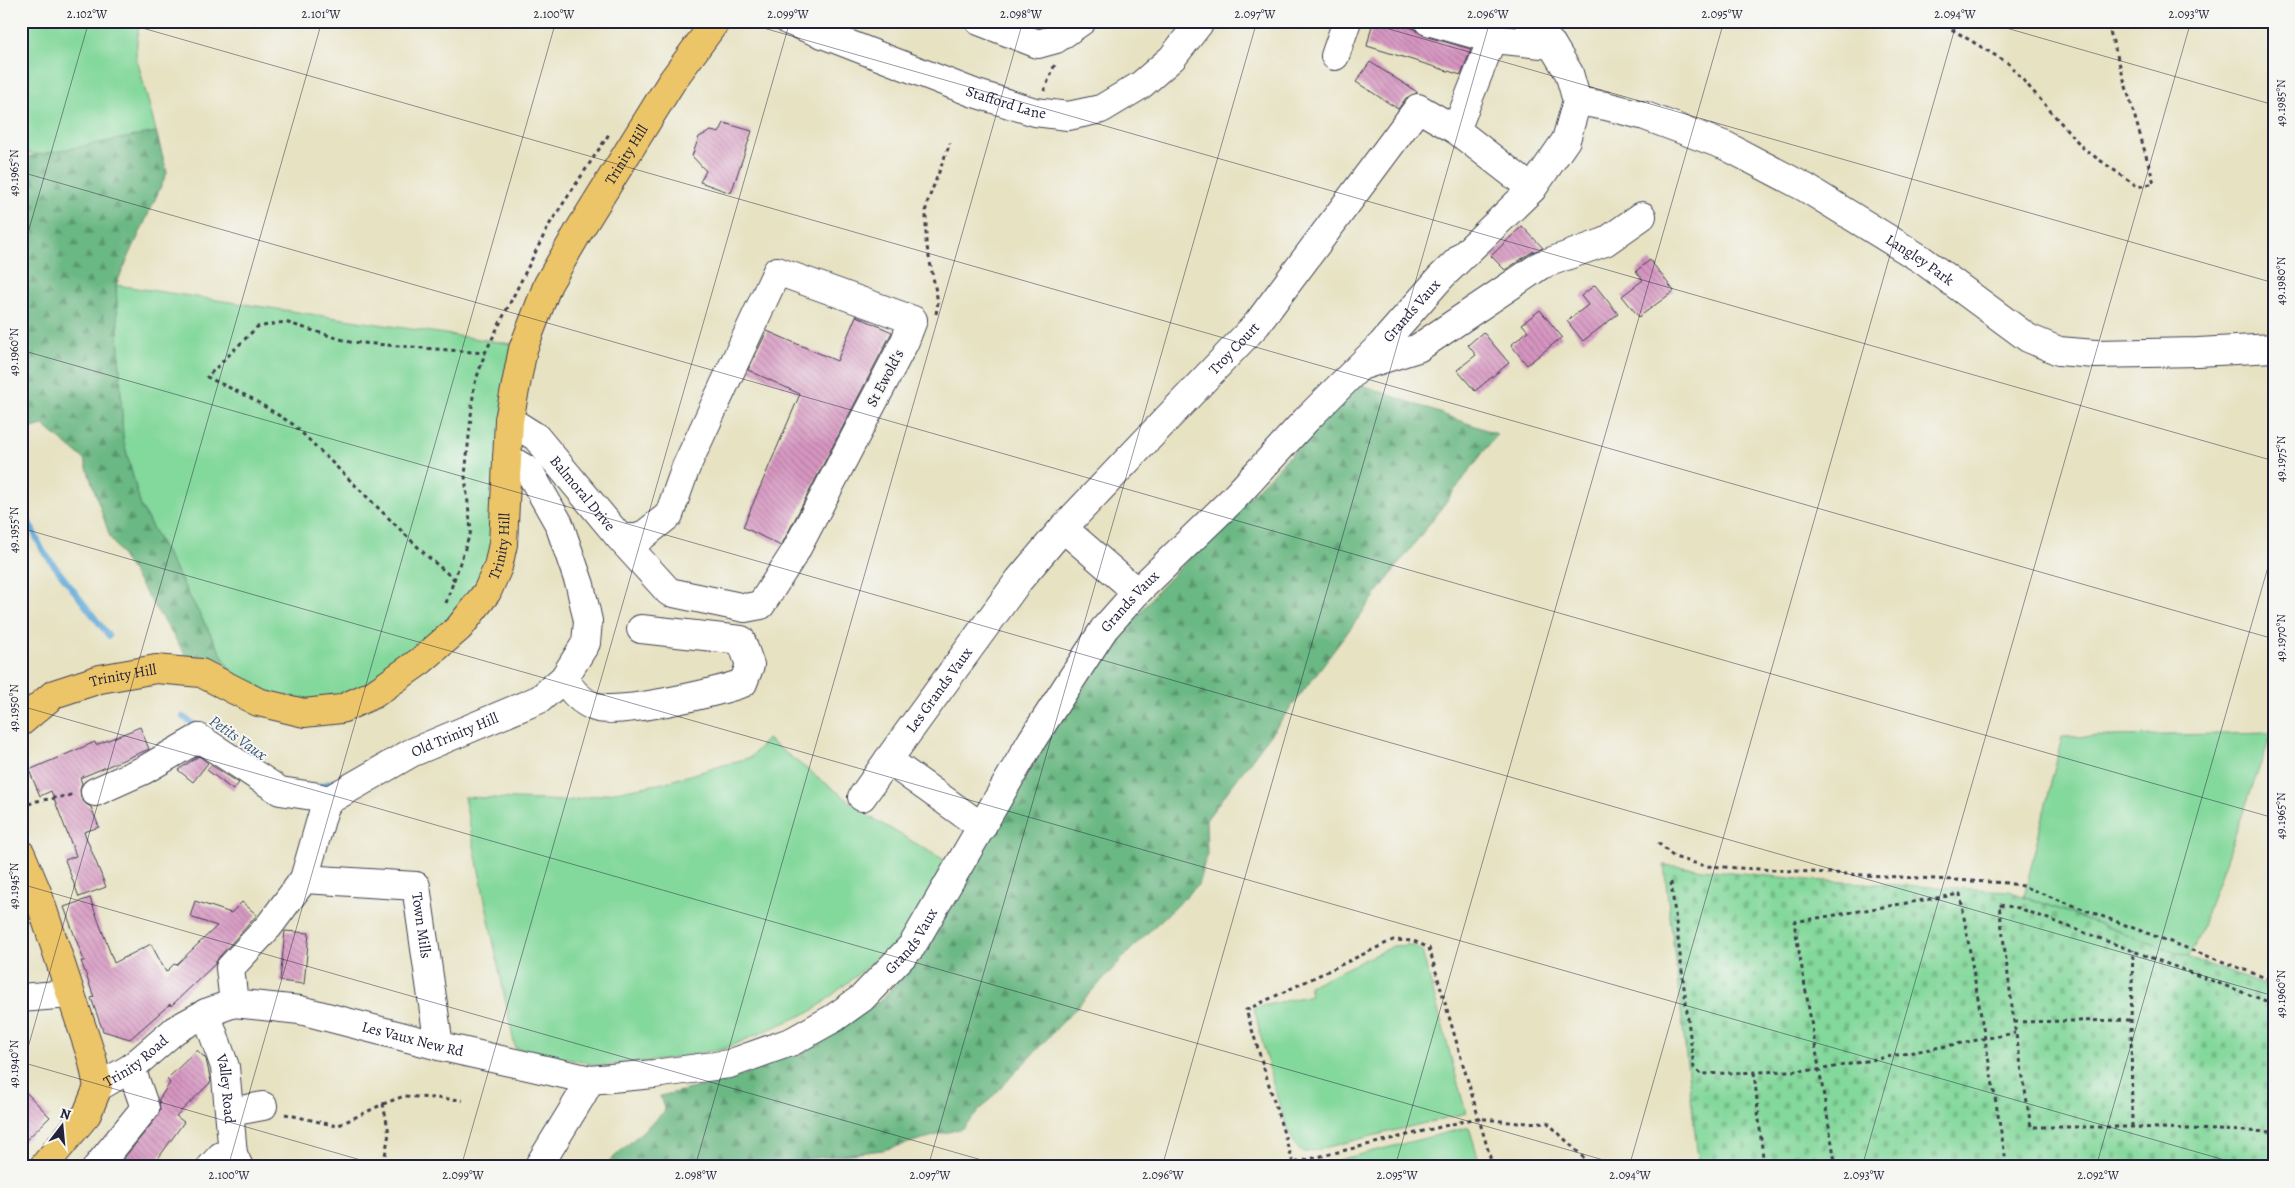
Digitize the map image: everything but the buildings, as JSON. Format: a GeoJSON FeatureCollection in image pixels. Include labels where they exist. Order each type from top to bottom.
{"type":"FeatureCollection","features":[{"type":"Feature","properties":{"kind":"main road","name":"Trinity Hill"},"geometry":{"type":"LineString","coordinates":[[21,722],[54,694],[100,678],[156,670],[201,673],[258,702],[304,713],[341,709],[374,694],[422,660],[459,628],[487,592],[498,568],[503,544],[509,420],[523,349],[548,284],[672,81],[716,21]]}},
{"type":"Feature","properties":{"kind":"main road"},"geometry":{"type":"LineString","coordinates":[[21,854],[37,892],[69,994],[92,1058],[98,1087]]}},
{"type":"Feature","properties":{"kind":"main road","name":"Trinity Road"},"geometry":{"type":"LineString","coordinates":[[42,1167],[88,1114],[98,1087]]}},
{"type":"Feature","properties":{"kind":"street","name":"Stafford Lane"},"geometry":{"type":"LineString","coordinates":[[789,21],[974,93],[1035,112],[1068,116],[1101,109],[1141,85],[1172,58],[1201,21]]}},
{"type":"Feature","properties":{"kind":"street"},"geometry":{"type":"LineString","coordinates":[[979,21],[1038,44],[1056,39],[1082,21]]}},
{"type":"Feature","properties":{"kind":"street"},"geometry":{"type":"LineString","coordinates":[[1335,56],[1347,21]]}},
{"type":"Feature","properties":{"kind":"street"},"geometry":{"type":"LineString","coordinates":[[1428,21],[1492,39],[1552,45]]}},
{"type":"Feature","properties":{"kind":"street"},"geometry":{"type":"LineString","coordinates":[[1529,21],[1552,45],[1569,74],[1577,101]]}},
{"type":"Feature","properties":{"kind":"street"},"geometry":{"type":"LineString","coordinates":[[1492,39],[1456,130],[1532,189]]}},
{"type":"Feature","properties":{"kind":"street","name":"Grands Vaux"},"geometry":{"type":"LineString","coordinates":[[590,1080],[729,1064],[793,1041],[834,1018],[862,998],[912,946],[1061,693],[1104,629],[1137,592],[1233,499],[1306,420],[1360,366],[1441,277],[1532,189],[1566,140],[1577,101]]}},
{"type":"Feature","properties":{"kind":"street","name":"Langley Park"},"geometry":{"type":"LineString","coordinates":[[1577,101],[1645,116],[1726,146],[1806,188],[1921,259],[2028,338],[2059,351],[2096,354],[2179,353],[2274,348]]}},
{"type":"Feature","properties":{"kind":"street","name":"Troy Court"},"geometry":{"type":"LineString","coordinates":[[1063,528],[1257,324],[1418,108],[1456,130]]}},
{"type":"Feature","properties":{"kind":"street"},"geometry":{"type":"LineString","coordinates":[[1360,366],[1418,348],[1540,265],[1605,242],[1642,216]]}},
{"type":"Feature","properties":{"kind":"street","name":"St Ewold's"},"geometry":{"type":"LineString","coordinates":[[620,538],[669,592],[745,608],[761,605],[795,552],[905,341],[912,320],[777,271],[686,468]]}},
{"type":"Feature","properties":{"kind":"street","name":"Balmoral Drive"},"geometry":{"type":"LineString","coordinates":[[509,420],[536,437],[620,538],[640,538],[669,515],[686,468]]}},
{"type":"Feature","properties":{"kind":"street","name":"Old Trinity Hill"},"geometry":{"type":"LineString","coordinates":[[329,800],[411,753],[540,699],[564,678],[586,643],[588,621],[580,585],[559,524],[529,471],[507,458]]}},
{"type":"Feature","properties":{"kind":"street"},"geometry":{"type":"LineString","coordinates":[[1063,528],[1137,592]]}},
{"type":"Feature","properties":{"kind":"street","name":"Les Grands Vaux"},"geometry":{"type":"LineString","coordinates":[[862,797],[1019,580],[1063,528]]}},
{"type":"Feature","properties":{"kind":"street"},"geometry":{"type":"LineString","coordinates":[[564,678],[572,692],[595,707],[621,710],[725,689],[743,683],[750,665],[741,640],[641,629]]}},
{"type":"Feature","properties":{"kind":"street"},"geometry":{"type":"LineString","coordinates":[[95,792],[144,770],[188,731],[280,791],[329,800],[324,809],[304,879],[269,926],[230,968],[234,1004]]}},
{"type":"Feature","properties":{"kind":"street"},"geometry":{"type":"LineString","coordinates":[[888,760],[982,828]]}},
{"type":"Feature","properties":{"kind":"street","name":"Town Mills"},"geometry":{"type":"LineString","coordinates":[[304,879],[416,886],[439,1046]]}},
{"type":"Feature","properties":{"kind":"street"},"geometry":{"type":"LineString","coordinates":[[21,998],[69,994]]}},
{"type":"Feature","properties":{"kind":"street","name":"Les Vaux New Rd"},"geometry":{"type":"LineString","coordinates":[[234,1004],[300,1010],[439,1046],[590,1080]]}},
{"type":"Feature","properties":{"kind":"street","name":"Trinity Road"},"geometry":{"type":"LineString","coordinates":[[98,1087],[131,1068],[175,1030],[206,1012],[234,1004]]}},
{"type":"Feature","properties":{"kind":"street","name":"Valley Road"},"geometry":{"type":"LineString","coordinates":[[206,1012],[225,1067],[230,1112],[228,1163]]}},
{"type":"Feature","properties":{"kind":"street"},"geometry":{"type":"LineString","coordinates":[[97,1167],[146,1108],[131,1068]]}},
{"type":"Feature","properties":{"kind":"street"},"geometry":{"type":"LineString","coordinates":[[538,1167],[590,1080]]}},
{"type":"Feature","properties":{"kind":"street"},"geometry":{"type":"LineString","coordinates":[[230,1112],[263,1106]]}},
{"type":"Feature","properties":{"kind":"path"},"geometry":{"type":"LineString","coordinates":[[1938,21],[2008,63],[2084,150],[2138,187],[2154,183],[2106,21]]}},
{"type":"Feature","properties":{"kind":"path"},"geometry":{"type":"LineString","coordinates":[[1035,112],[1057,59],[1056,39]]}},
{"type":"Feature","properties":{"kind":"path"},"geometry":{"type":"LineString","coordinates":[[935,319],[938,302],[926,242],[926,206],[950,143]]}},
{"type":"Feature","properties":{"kind":"path"},"geometry":{"type":"LineString","coordinates":[[445,607],[455,580],[471,531],[465,476],[474,386],[485,353],[350,342],[285,322],[257,327],[207,377],[251,398],[294,425],[426,555],[455,580]]}},
{"type":"Feature","properties":{"kind":"path"},"geometry":{"type":"LineString","coordinates":[[21,807],[37,802],[95,792]]}},
{"type":"Feature","properties":{"kind":"path"},"geometry":{"type":"LineString","coordinates":[[1658,843],[1674,856],[1706,866],[2007,883],[2022,886],[2274,981]]}},
{"type":"Feature","properties":{"kind":"path"},"geometry":{"type":"LineString","coordinates":[[1671,882],[1694,1068],[1701,1074],[1818,1070],[2016,1033]]}},
{"type":"Feature","properties":{"kind":"path"},"geometry":{"type":"LineString","coordinates":[[1836,1167],[1794,922],[1960,894],[2006,1167]]}},
{"type":"Feature","properties":{"kind":"path"},"geometry":{"type":"LineString","coordinates":[[2274,1004],[2019,908],[1999,905],[2014,1022],[2031,1127],[2132,1127],[2274,1132]]}},
{"type":"Feature","properties":{"kind":"path"},"geometry":{"type":"LineString","coordinates":[[1493,1167],[1477,1118],[1429,948],[1414,941],[1394,940],[1246,1010],[1294,1165],[1477,1118],[1518,1123],[1547,1122],[1585,1159]]}},
{"type":"Feature","properties":{"kind":"path"},"geometry":{"type":"LineString","coordinates":[[2132,1127],[2131,1020],[2133,950]]}},
{"type":"Feature","properties":{"kind":"path"},"geometry":{"type":"LineString","coordinates":[[2014,1022],[2131,1020]]}},
{"type":"Feature","properties":{"kind":"path"},"geometry":{"type":"LineString","coordinates":[[1754,1072],[1764,1167]]}},
{"type":"Feature","properties":{"kind":"path"},"geometry":{"type":"LineString","coordinates":[[263,1106],[337,1126],[404,1096],[463,1100]]}},
{"type":"Feature","properties":{"kind":"path"},"geometry":{"type":"LineString","coordinates":[[383,1104],[389,1133],[383,1167]]}},
{"type":"Feature","properties":{"kind":"path"},"geometry":{"type":"LineString","coordinates":[[2271,1167],[2274,1163]]}},
{"type":"Feature","properties":{"kind":"green space"},"geometry":{"type":"Polygon","coordinates":[[[21,21],[139,21],[136,55],[167,173],[21,152],[21,21]]]}},
{"type":"Feature","properties":{"kind":"green space"},"geometry":{"type":"Polygon","coordinates":[[[156,132],[167,173],[116,285],[123,439],[141,507],[235,679],[192,665],[110,537],[84,459],[43,425],[21,431],[21,158],[156,132]]]}},
{"type":"Feature","properties":{"kind":"green space"},"geometry":{"type":"Polygon","coordinates":[[[116,285],[512,344],[491,562],[475,595],[402,663],[341,698],[305,700],[269,694],[235,679],[141,507],[123,439],[116,285]]]}},
{"type":"Feature","properties":{"kind":"green space"},"geometry":{"type":"Polygon","coordinates":[[[1360,384],[1497,434],[1206,820],[1207,854],[1198,885],[1138,942],[963,1128],[883,1150],[807,1159],[769,1167],[603,1167],[665,1111],[660,1096],[733,1079],[809,1047],[879,1002],[915,963],[1063,715],[1156,592],[1360,384]]]}},
{"type":"Feature","properties":{"kind":"green space"},"geometry":{"type":"Polygon","coordinates":[[[2272,733],[2194,948],[2188,957],[2024,896],[2062,737],[2272,733]]]}},
{"type":"Feature","properties":{"kind":"green space"},"geometry":{"type":"Polygon","coordinates":[[[767,739],[872,818],[946,861],[901,939],[814,1010],[724,1049],[662,1060],[601,1066],[515,1048],[464,797],[567,801],[663,783],[751,757],[767,739]]]}},
{"type":"Feature","properties":{"kind":"green space"},"geometry":{"type":"Polygon","coordinates":[[[1664,865],[1808,880],[2009,891],[2274,989],[2274,1167],[1699,1167],[1664,865]]]}},
{"type":"Feature","properties":{"kind":"green space"},"geometry":{"type":"Polygon","coordinates":[[[1412,945],[1422,951],[1466,1113],[1303,1153],[1295,1144],[1281,1109],[1254,1008],[1311,995],[1309,986],[1393,946],[1412,945]]]}},
{"type":"Feature","properties":{"kind":"green space"},"geometry":{"type":"Polygon","coordinates":[[[1469,1127],[1481,1167],[1311,1167],[1469,1127]]]}},
{"type":"Feature","properties":{"kind":"waterway","name":"Petits Vaux"},"geometry":{"type":"LineString","coordinates":[[21,506],[43,551],[109,636]]}},
{"type":"Feature","properties":{"kind":"waterway","name":"Petits Vaux"},"geometry":{"type":"LineString","coordinates":[[183,717],[201,729]]}},
{"type":"Feature","properties":{"kind":"waterway","name":"Petits Vaux"},"geometry":{"type":"LineString","coordinates":[[317,787],[336,781]]}}]}
